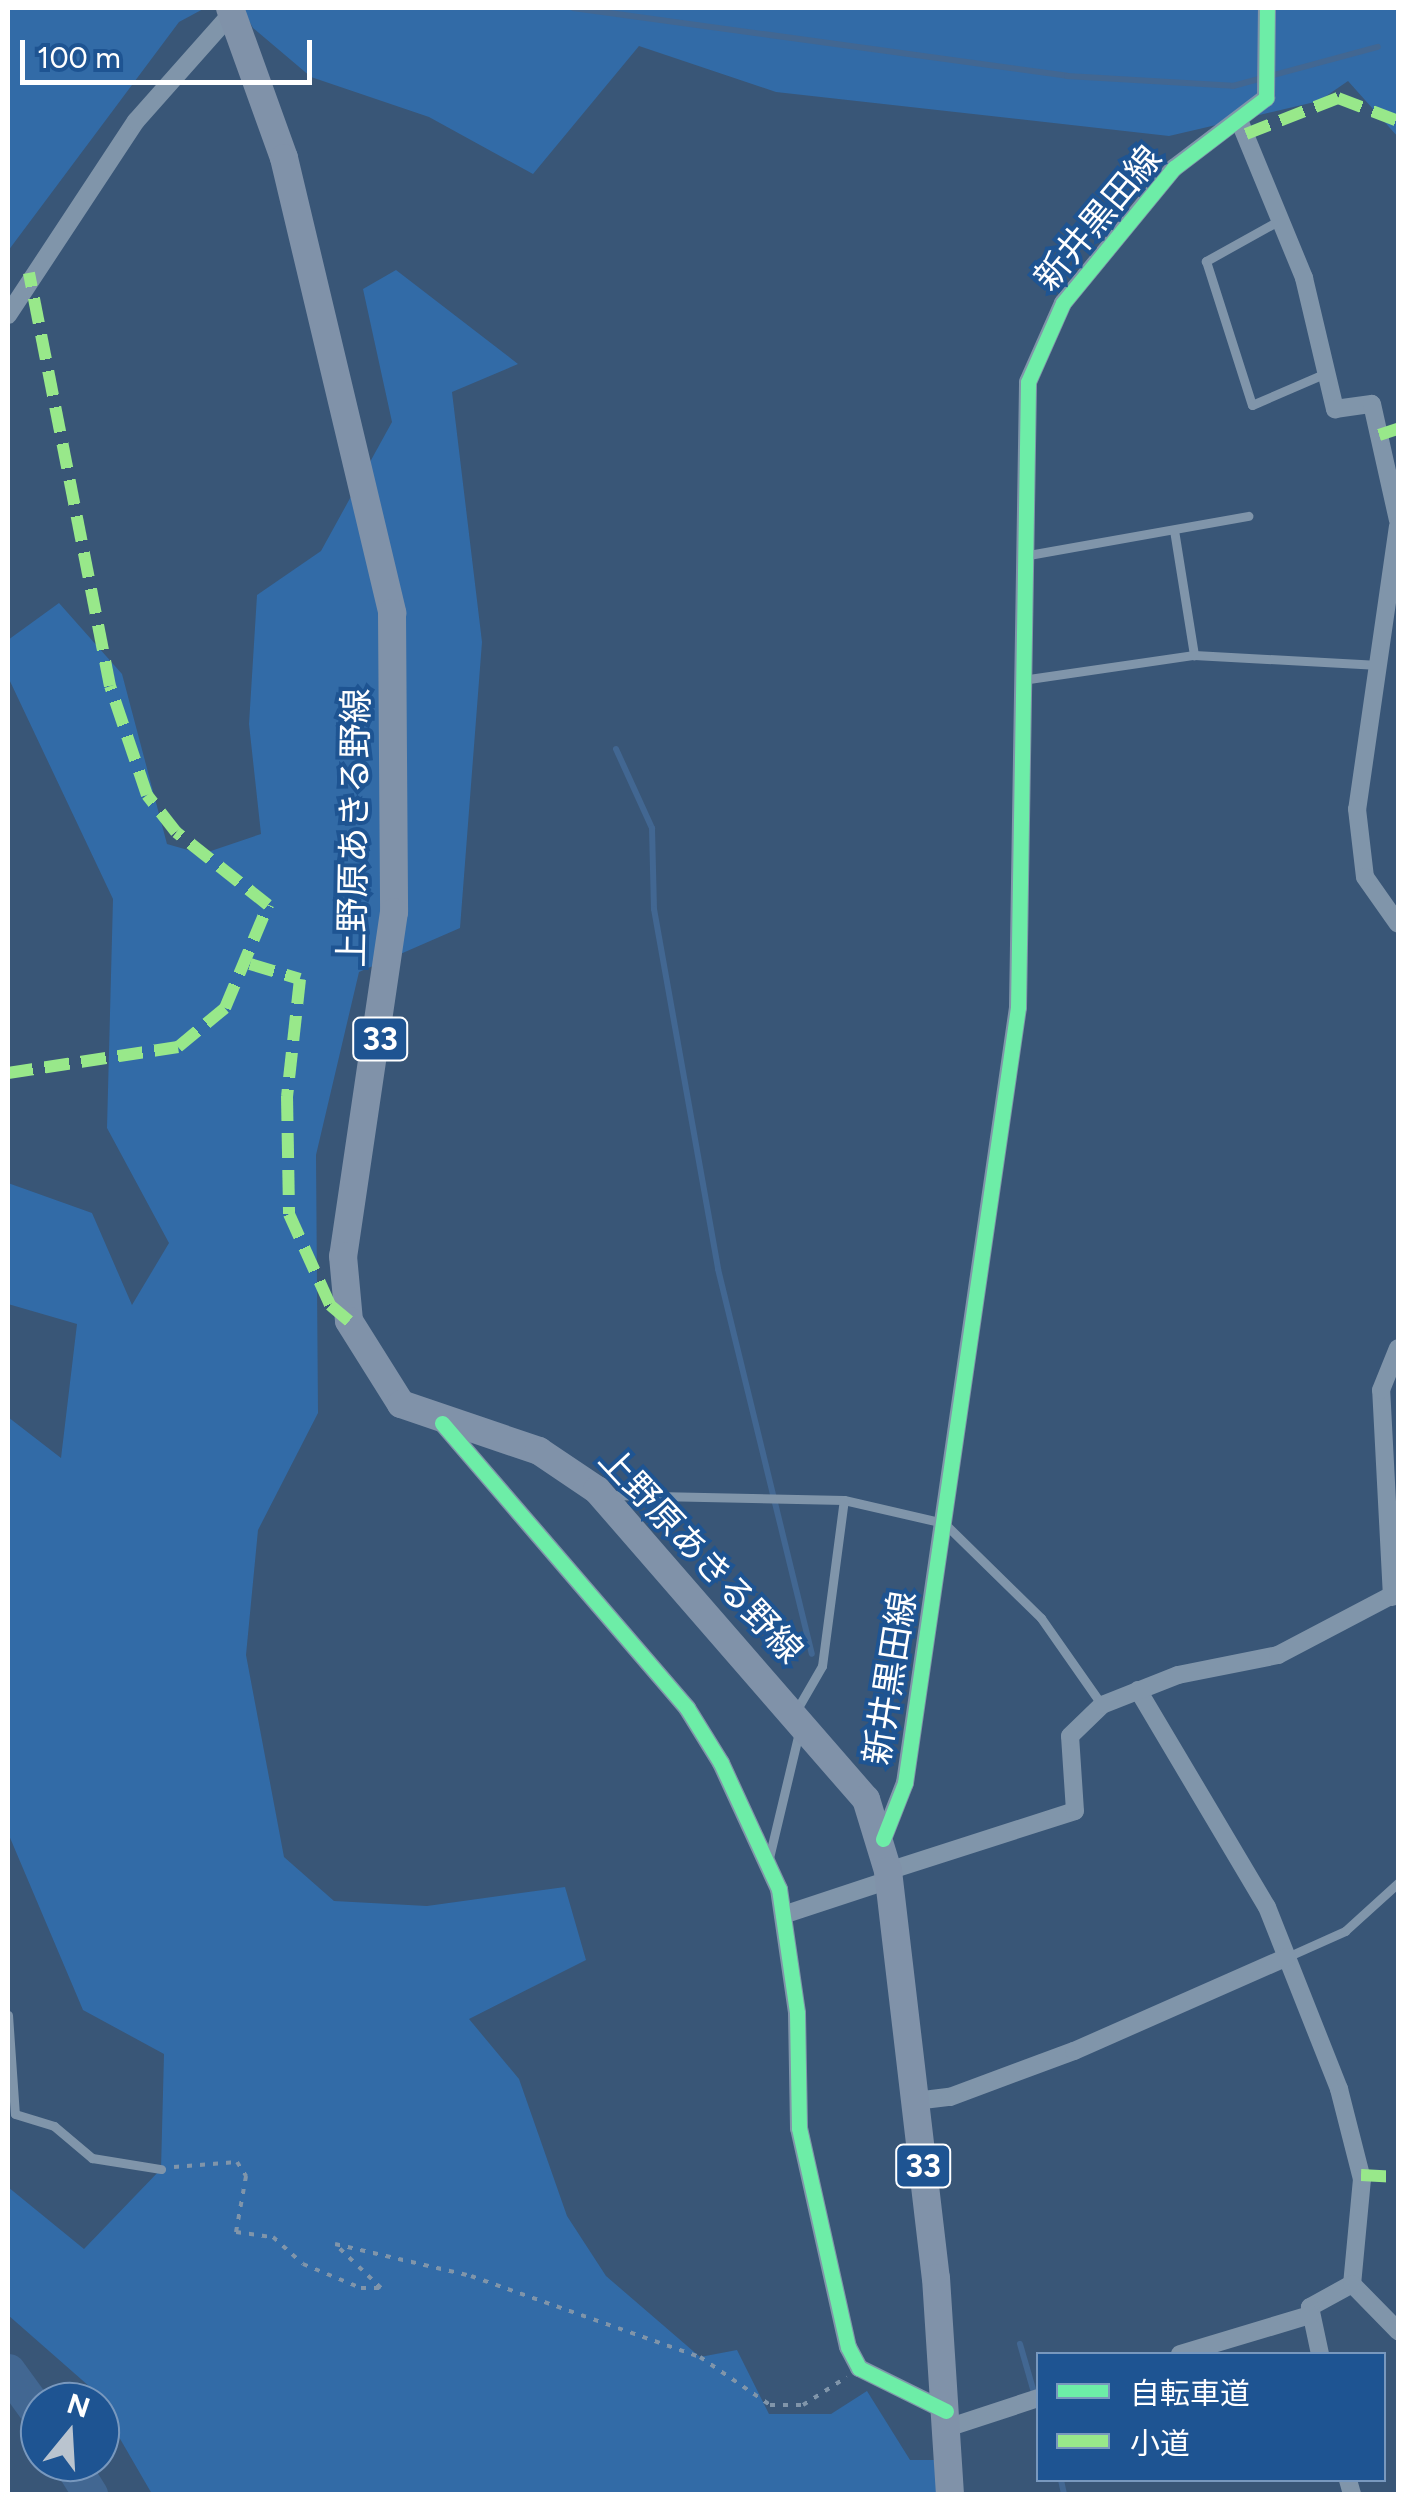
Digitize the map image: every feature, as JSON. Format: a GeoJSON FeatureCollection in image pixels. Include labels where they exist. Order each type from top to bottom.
{"type":"FeatureCollection","features":[{"type":"Feature","properties":{"kind":"main road","name":"上野原あきる野線"},"geometry":{"type":"LineString","coordinates":[[231,10],[284,158],[392,613],[394,912],[344,1296],[382,1386],[442,1423],[539,1452],[601,1495],[859,1786],[883,1840],[888,1875],[946,2420],[950,2494]]}},
{"type":"Feature","properties":{"kind":"street","name":"新井黒田線"},"geometry":{"type":"LineString","coordinates":[[883,1840],[906,1783],[1018,1007],[1022,421],[1046,332],[1174,168],[1243,118],[1269,90],[1267,8]]}},
{"type":"Feature","properties":{"kind":"street"},"geometry":{"type":"LineString","coordinates":[[8,314],[136,121],[231,10]]}},
{"type":"Feature","properties":{"kind":"street"},"geometry":{"type":"LineString","coordinates":[[1243,118],[1280,220],[1335,409],[1372,404],[1398,523],[1380,665],[1363,734],[1358,834],[1365,877],[1398,924]]}},
{"type":"Feature","properties":{"kind":"street"},"geometry":{"type":"LineString","coordinates":[[783,1915],[1075,1811],[1070,1736],[1102,1705],[1138,1690],[1278,1655],[1395,1595],[1381,1390],[1398,1348]]}},
{"type":"Feature","properties":{"kind":"street"},"geometry":{"type":"LineString","coordinates":[[442,1423],[687,1708],[767,1866],[783,1915],[799,2128],[858,2368],[946,2420],[1034,2400]]}},
{"type":"Feature","properties":{"kind":"street"},"geometry":{"type":"LineString","coordinates":[[1138,1690],[1268,1908],[1314,2015],[1362,2179],[1352,2284],[1398,2331]]}},
{"type":"Feature","properties":{"kind":"street"},"geometry":{"type":"LineString","coordinates":[[914,2101],[1025,2070],[1287,1957]]}},
{"type":"Feature","properties":{"kind":"street"},"geometry":{"type":"LineString","coordinates":[[1319,2352],[1310,2306],[1352,2284]]}},
{"type":"Feature","properties":{"kind":"street"},"geometry":{"type":"LineString","coordinates":[[1187,2352],[1310,2315]]}},
{"type":"Feature","properties":{"kind":"lane"},"geometry":{"type":"LineString","coordinates":[[1280,220],[1206,262],[1252,405],[1326,373]]}},
{"type":"Feature","properties":{"kind":"lane"},"geometry":{"type":"LineString","coordinates":[[1020,556],[1248,516]]}},
{"type":"Feature","properties":{"kind":"lane"},"geometry":{"type":"LineString","coordinates":[[1174,530],[1194,655]]}},
{"type":"Feature","properties":{"kind":"lane"},"geometry":{"type":"LineString","coordinates":[[1019,681],[1194,655],[1380,665]]}},
{"type":"Feature","properties":{"kind":"lane"},"geometry":{"type":"LineString","coordinates":[[601,1495],[844,1500],[944,1522],[1041,1618],[1102,1705]]}},
{"type":"Feature","properties":{"kind":"lane"},"geometry":{"type":"LineString","coordinates":[[767,1866],[799,1714],[822,1666],[844,1500]]}},
{"type":"Feature","properties":{"kind":"lane"},"geometry":{"type":"LineString","coordinates":[[1287,1957],[1345,1931],[1398,1883]]}},
{"type":"Feature","properties":{"kind":"lane"},"geometry":{"type":"LineString","coordinates":[[8,2016],[15,2114],[54,2126],[92,2158],[162,2168]]}},
{"type":"Feature","properties":{"kind":"path"},"geometry":{"type":"LineString","coordinates":[[162,2168],[238,2162],[246,2176],[236,2232],[274,2238],[303,2264],[361,2288],[380,2288],[335,2244],[472,2276],[700,2358],[770,2406],[803,2405],[858,2368]]}},
{"type":"Feature","properties":{"kind":"shaded area"},"geometry":{"type":"Polygon","coordinates":[[[8,8],[205,8],[179,22],[8,251],[8,8]]]}},
{"type":"Feature","properties":{"kind":"shaded area"},"geometry":{"type":"Polygon","coordinates":[[[242,8],[1398,8],[1398,137],[1348,81],[1319,101],[1169,136],[776,92],[639,46],[533,174],[429,117],[311,77],[253,28],[242,8]]]}},
{"type":"Feature","properties":{"kind":"shaded area"},"geometry":{"type":"Polygon","coordinates":[[[396,270],[518,364],[452,392],[482,642],[460,928],[359,972],[316,1155],[318,1413],[258,1530],[246,1655],[284,1857],[334,1901],[427,1906],[565,1887],[586,1960],[469,2019],[519,2079],[567,2216],[606,2276],[700,2357],[737,2350],[769,2414],[831,2414],[867,2391],[910,2460],[949,2460],[950,2494],[152,2494],[120,2439],[120,2382],[84,2382],[8,2315],[8,2187],[84,2249],[161,2169],[164,2054],[83,2010],[8,1833],[8,1417],[61,1458],[77,1324],[8,1304],[8,1183],[92,1213],[132,1305],[169,1243],[107,1128],[113,899],[8,677],[8,640],[59,603],[122,674],[167,844],[202,854],[261,834],[249,724],[257,595],[321,551],[392,422],[363,289],[396,270]]]}},
{"type":"Feature","properties":{"kind":"waterway"},"geometry":{"type":"LineString","coordinates":[[573,8],[1067,76],[1233,86],[1378,47]]}},
{"type":"Feature","properties":{"kind":"waterway"},"geometry":{"type":"LineString","coordinates":[[616,749],[652,828],[654,909],[718,1269],[812,1654]]}},
{"type":"Feature","properties":{"kind":"waterway"},"geometry":{"type":"LineString","coordinates":[[1020,2344],[1035,2396]]}},
{"type":"Feature","properties":{"kind":"waterway"},"geometry":{"type":"LineString","coordinates":[[8,2371],[20,2388]]}},
{"type":"Feature","properties":{"kind":"waterway"},"geometry":{"type":"LineString","coordinates":[[82,2482],[90,2494]]}},
{"type":"Feature","properties":{"kind":"waterway"},"geometry":{"type":"LineString","coordinates":[[1061,2482],[1064,2494]]}},
{"type":"Feature","properties":{"kind":"marked path"},"geometry":{"type":"LineString","coordinates":[[1246,134],[1338,98],[1398,121]]}},
{"type":"Feature","properties":{"kind":"marked path"},"geometry":{"type":"LineString","coordinates":[[8,1073],[178,1047],[225,1008],[268,905],[176,832],[147,795],[110,686],[29,273]]}},
{"type":"Feature","properties":{"kind":"marked path"},"geometry":{"type":"LineString","coordinates":[[1379,435],[1398,429]]}},
{"type":"Feature","properties":{"kind":"marked path"},"geometry":{"type":"LineString","coordinates":[[250,964],[300,979],[287,1096],[289,1214],[330,1305],[349,1321]]}},
{"type":"Feature","properties":{"kind":"marked path"},"geometry":{"type":"LineString","coordinates":[[1361,2175],[1398,2177]]}},
{"type":"Feature","properties":{"kind":"cycle path"},"geometry":{"type":"LineString","coordinates":[[883,1839],[905,1783],[1018,1007],[1028,382],[1063,303],[1174,168],[1266,98],[1267,8]]}},
{"type":"Feature","properties":{"kind":"cycle path"},"geometry":{"type":"LineString","coordinates":[[442,1423],[687,1708],[721,1763],[779,1889],[797,2013],[799,2128],[848,2347],[859,2368],[946,2411]]}}]}
